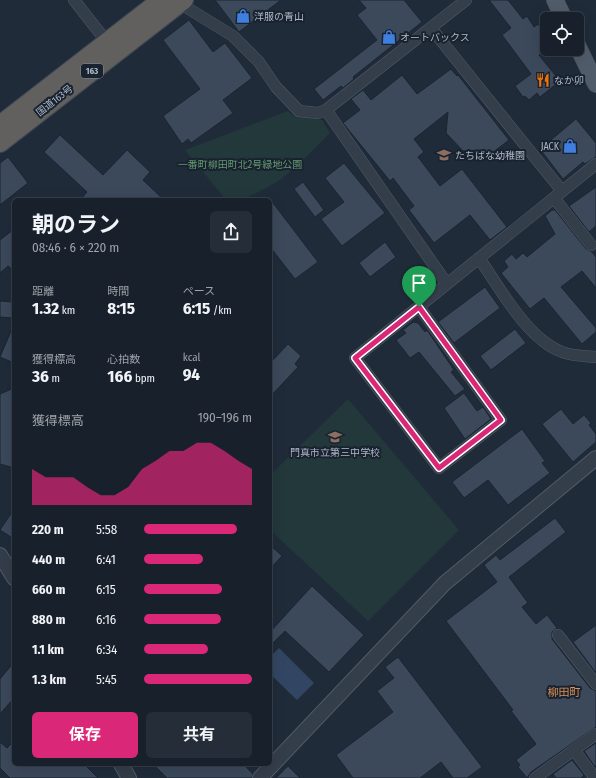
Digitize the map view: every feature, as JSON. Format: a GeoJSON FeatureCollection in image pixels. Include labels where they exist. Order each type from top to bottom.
{"type":"FeatureCollection","features":[{"type":"Feature","properties":{"kind":"highway","name":"国道163号"},"geometry":{"type":"LineString","coordinates":[[0,142],[111,47],[161,0]]}},
{"type":"Feature","properties":{"kind":"highway","name":"国道163号"},"geometry":{"type":"LineString","coordinates":[[0,125],[111,47],[183,1]]}},
{"type":"Feature","properties":{"kind":"main road"},"geometry":{"type":"LineString","coordinates":[[555,0],[561,12]]}},
{"type":"Feature","properties":{"kind":"main road"},"geometry":{"type":"LineString","coordinates":[[582,56],[596,84]]}},
{"type":"Feature","properties":{"kind":"street"},"geometry":{"type":"LineString","coordinates":[[74,0],[111,47]]}},
{"type":"Feature","properties":{"kind":"street"},"geometry":{"type":"LineString","coordinates":[[183,1],[189,9],[233,36],[259,62],[276,87],[299,111],[318,113],[326,110],[466,0]]}},
{"type":"Feature","properties":{"kind":"street"},"geometry":{"type":"LineString","coordinates":[[431,28],[558,194],[591,245]]}},
{"type":"Feature","properties":{"kind":"street"},"geometry":{"type":"LineString","coordinates":[[326,110],[447,284]]}},
{"type":"Feature","properties":{"kind":"street"},"geometry":{"type":"LineString","coordinates":[[419,307],[501,420],[439,468],[355,358],[596,164]]}},
{"type":"Feature","properties":{"kind":"street"},"geometry":{"type":"LineString","coordinates":[[479,258],[526,324],[544,342],[563,352],[596,357]]}},
{"type":"Feature","properties":{"kind":"street"},"geometry":{"type":"LineString","coordinates":[[272,765],[445,583],[596,458]]}},
{"type":"Feature","properties":{"kind":"street"},"geometry":{"type":"LineString","coordinates":[[0,555],[12,573]]}},
{"type":"Feature","properties":{"kind":"street"},"geometry":{"type":"LineString","coordinates":[[558,635],[596,684]]}},
{"type":"Feature","properties":{"kind":"street"},"geometry":{"type":"LineString","coordinates":[[535,778],[596,734]]}},
{"type":"Feature","properties":{"kind":"street"},"geometry":{"type":"LineString","coordinates":[[574,750],[595,778]]}},
{"type":"Feature","properties":{"kind":"street"},"geometry":{"type":"LineString","coordinates":[[122,766],[129,778]]}},
{"type":"Feature","properties":{"kind":"street"},"geometry":{"type":"LineString","coordinates":[[260,778],[271,766]]}},
{"type":"Feature","properties":{"kind":"green space","name":"一番町柳田町北2号緑地公園"},"geometry":{"type":"Polygon","coordinates":[[[288,111],[293,115],[322,120],[330,133],[294,169],[277,182],[247,198],[224,198],[185,150],[288,111]]]}},
{"type":"Feature","properties":{"kind":"green space"},"geometry":{"type":"Polygon","coordinates":[[[348,399],[459,530],[368,621],[272,532],[272,473],[348,399]]]}},
{"type":"Feature","properties":{"kind":"water"},"geometry":{"type":"Polygon","coordinates":[[[279,648],[314,683],[297,700],[272,676],[272,655],[279,648]]]}},
{"type":"Feature","properties":{"kind":"building","name":"洋服の青山"},"geometry":{"type":"Polygon","coordinates":[[[215,0],[281,0],[239,32],[215,0]]]}},
{"type":"Feature","properties":{"kind":"building","name":"オートバックス"},"geometry":{"type":"Polygon","coordinates":[[[359,0],[404,0],[422,22],[353,77],[354,79],[343,88],[341,86],[323,100],[314,89],[377,40],[357,15],[366,8],[359,0]]]}},
{"type":"Feature","properties":{"kind":"building"},"geometry":{"type":"Polygon","coordinates":[[[489,0],[508,0],[523,19],[527,16],[534,27],[538,24],[540,27],[539,55],[560,81],[540,97],[537,93],[529,100],[525,96],[523,97],[515,86],[531,74],[502,35],[511,28],[489,0]]]}},
{"type":"Feature","properties":{"kind":"building"},"geometry":{"type":"Polygon","coordinates":[[[189,20],[213,52],[225,43],[252,78],[223,100],[233,113],[191,143],[188,139],[182,144],[163,116],[200,89],[163,40],[189,20]]]}},
{"type":"Feature","properties":{"kind":"building"},"geometry":{"type":"Polygon","coordinates":[[[451,69],[457,76],[458,75],[509,140],[487,157],[481,150],[463,151],[446,133],[448,112],[414,139],[424,152],[418,157],[440,186],[462,169],[507,227],[490,240],[470,215],[434,243],[409,210],[414,206],[393,178],[390,181],[343,123],[360,110],[351,99],[363,90],[371,100],[402,75],[417,94],[451,69]]]}},
{"type":"Feature","properties":{"kind":"building","name":"JACK"},"geometry":{"type":"Polygon","coordinates":[[[576,119],[596,143],[596,157],[585,164],[583,162],[563,179],[540,149],[576,119]]]}},
{"type":"Feature","properties":{"kind":"building"},"geometry":{"type":"Polygon","coordinates":[[[60,135],[103,175],[127,150],[150,172],[143,180],[162,198],[82,198],[87,192],[44,152],[60,135]]]}},
{"type":"Feature","properties":{"kind":"building"},"geometry":{"type":"Polygon","coordinates":[[[8,157],[28,183],[0,205],[0,163],[8,157]]]}},
{"type":"Feature","properties":{"kind":"building"},"geometry":{"type":"Polygon","coordinates":[[[344,163],[385,213],[342,246],[321,219],[344,202],[325,178],[344,163]]]}},
{"type":"Feature","properties":{"kind":"building"},"geometry":{"type":"Polygon","coordinates":[[[303,182],[324,210],[315,217],[294,189],[303,182]]]}},
{"type":"Feature","properties":{"kind":"building"},"geometry":{"type":"Polygon","coordinates":[[[596,187],[596,226],[589,232],[569,206],[596,187]]]}},
{"type":"Feature","properties":{"kind":"building"},"geometry":{"type":"Polygon","coordinates":[[[272,202],[318,262],[295,279],[272,250],[272,202]]]}},
{"type":"Feature","properties":{"kind":"building"},"geometry":{"type":"Polygon","coordinates":[[[552,210],[555,210],[586,249],[592,252],[596,257],[596,288],[582,271],[561,287],[596,328],[596,332],[582,344],[544,298],[530,309],[501,273],[508,267],[504,261],[512,254],[516,259],[523,253],[527,257],[555,234],[545,216],[552,210]]]}},
{"type":"Feature","properties":{"kind":"building"},"geometry":{"type":"Polygon","coordinates":[[[12,231],[12,269],[8,266],[0,273],[0,240],[12,231]]]}},
{"type":"Feature","properties":{"kind":"building"},"geometry":{"type":"Polygon","coordinates":[[[385,242],[396,257],[370,277],[359,263],[385,242]]]}},
{"type":"Feature","properties":{"kind":"building"},"geometry":{"type":"Polygon","coordinates":[[[485,287],[500,308],[454,343],[438,322],[485,287]]]}},
{"type":"Feature","properties":{"kind":"building"},"geometry":{"type":"Polygon","coordinates":[[[0,301],[12,302],[12,318],[0,317],[0,301]]]}},
{"type":"Feature","properties":{"kind":"building"},"geometry":{"type":"Polygon","coordinates":[[[413,322],[418,323],[425,332],[427,330],[454,370],[451,372],[465,389],[455,396],[419,352],[410,358],[396,340],[406,333],[403,330],[413,322]]]}},
{"type":"Feature","properties":{"kind":"building"},"geometry":{"type":"Polygon","coordinates":[[[12,329],[12,362],[0,357],[12,329]]]}},
{"type":"Feature","properties":{"kind":"building"},"geometry":{"type":"Polygon","coordinates":[[[515,329],[526,343],[491,370],[480,356],[515,329]]]}},
{"type":"Feature","properties":{"kind":"building"},"geometry":{"type":"Polygon","coordinates":[[[288,344],[301,356],[295,364],[298,367],[272,395],[272,361],[288,344]]]}},
{"type":"Feature","properties":{"kind":"building"},"geometry":{"type":"Polygon","coordinates":[[[12,389],[12,467],[0,464],[0,394],[12,389]]]}},
{"type":"Feature","properties":{"kind":"building"},"geometry":{"type":"Polygon","coordinates":[[[464,393],[477,411],[483,407],[491,419],[465,439],[444,408],[464,393]]]}},
{"type":"Feature","properties":{"kind":"building"},"geometry":{"type":"Polygon","coordinates":[[[561,409],[573,424],[584,415],[591,423],[589,425],[596,434],[596,442],[573,462],[542,424],[561,409]]]}},
{"type":"Feature","properties":{"kind":"building"},"geometry":{"type":"Polygon","coordinates":[[[522,429],[545,461],[542,463],[550,473],[508,505],[488,480],[464,498],[452,482],[522,429]]]}},
{"type":"Feature","properties":{"kind":"building"},"geometry":{"type":"Polygon","coordinates":[[[12,512],[12,538],[0,530],[12,512]]]}},
{"type":"Feature","properties":{"kind":"building"},"geometry":{"type":"Polygon","coordinates":[[[555,518],[566,532],[509,577],[528,603],[522,607],[536,624],[547,615],[557,628],[552,632],[552,639],[590,688],[596,691],[596,727],[531,772],[527,778],[518,767],[520,765],[516,760],[536,744],[511,711],[513,710],[446,621],[497,582],[484,565],[496,555],[500,560],[555,518]]]}},
{"type":"Feature","properties":{"kind":"building"},"geometry":{"type":"Polygon","coordinates":[[[272,547],[282,556],[272,567],[272,547]]]}},
{"type":"Feature","properties":{"kind":"building"},"geometry":{"type":"Polygon","coordinates":[[[312,586],[364,635],[329,672],[285,631],[272,644],[272,630],[312,586]]]}},
{"type":"Feature","properties":{"kind":"building"},"geometry":{"type":"Polygon","coordinates":[[[596,625],[596,673],[573,642],[596,625]]]}},
{"type":"Feature","properties":{"kind":"building"},"geometry":{"type":"Polygon","coordinates":[[[398,657],[482,767],[467,778],[453,778],[441,762],[420,778],[353,778],[336,755],[393,712],[377,691],[394,678],[385,667],[398,657]]]}},
{"type":"Feature","properties":{"kind":"building"},"geometry":{"type":"Polygon","coordinates":[[[12,664],[12,700],[0,714],[0,679],[12,664]]]}},
{"type":"Feature","properties":{"kind":"building"},"geometry":{"type":"Polygon","coordinates":[[[0,742],[7,748],[12,743],[12,766],[86,766],[98,778],[10,778],[0,768],[0,742]]]}},
{"type":"Feature","properties":{"kind":"building"},"geometry":{"type":"Polygon","coordinates":[[[596,743],[596,766],[595,767],[584,751],[596,743]]]}},
{"type":"Feature","properties":{"kind":"building"},"geometry":{"type":"Polygon","coordinates":[[[572,760],[584,775],[581,778],[556,778],[553,774],[572,760]]]}},
{"type":"Feature","properties":{"kind":"building"},"geometry":{"type":"Polygon","coordinates":[[[155,766],[245,766],[253,774],[252,778],[167,778],[155,766]]]}},
{"type":"Feature","properties":{"kind":"building"},"geometry":{"type":"Polygon","coordinates":[[[288,766],[300,778],[276,778],[288,766]]]}},
{"type":"Feature","properties":{"kind":"place","name":"洋服の青山"},"geometry":{"type":"Point","coordinates":[243,16]}},
{"type":"Feature","properties":{"kind":"place","name":"オートバックス"},"geometry":{"type":"Point","coordinates":[389,37]}},
{"type":"Feature","properties":{"kind":"place","name":"なか卯"},"geometry":{"type":"Point","coordinates":[543,80]}},
{"type":"Feature","properties":{"kind":"place","name":"JACK"},"geometry":{"type":"Point","coordinates":[570,146]}},
{"type":"Feature","properties":{"kind":"place","name":"たちばな幼稚園"},"geometry":{"type":"Point","coordinates":[444,155]}},
{"type":"Feature","properties":{"kind":"place","name":"門真市立第三中学校"},"geometry":{"type":"Point","coordinates":[335,437]}},
{"type":"Feature","properties":{"kind":"district","name":"柳田町"},"geometry":{"type":"Point","coordinates":[564,692]}},
{"type":"Feature","properties":{"kind":"route"},"geometry":{"type":"LineString","coordinates":[[419,307],[501,420],[439,468],[355,358],[419,307]]}}]}
